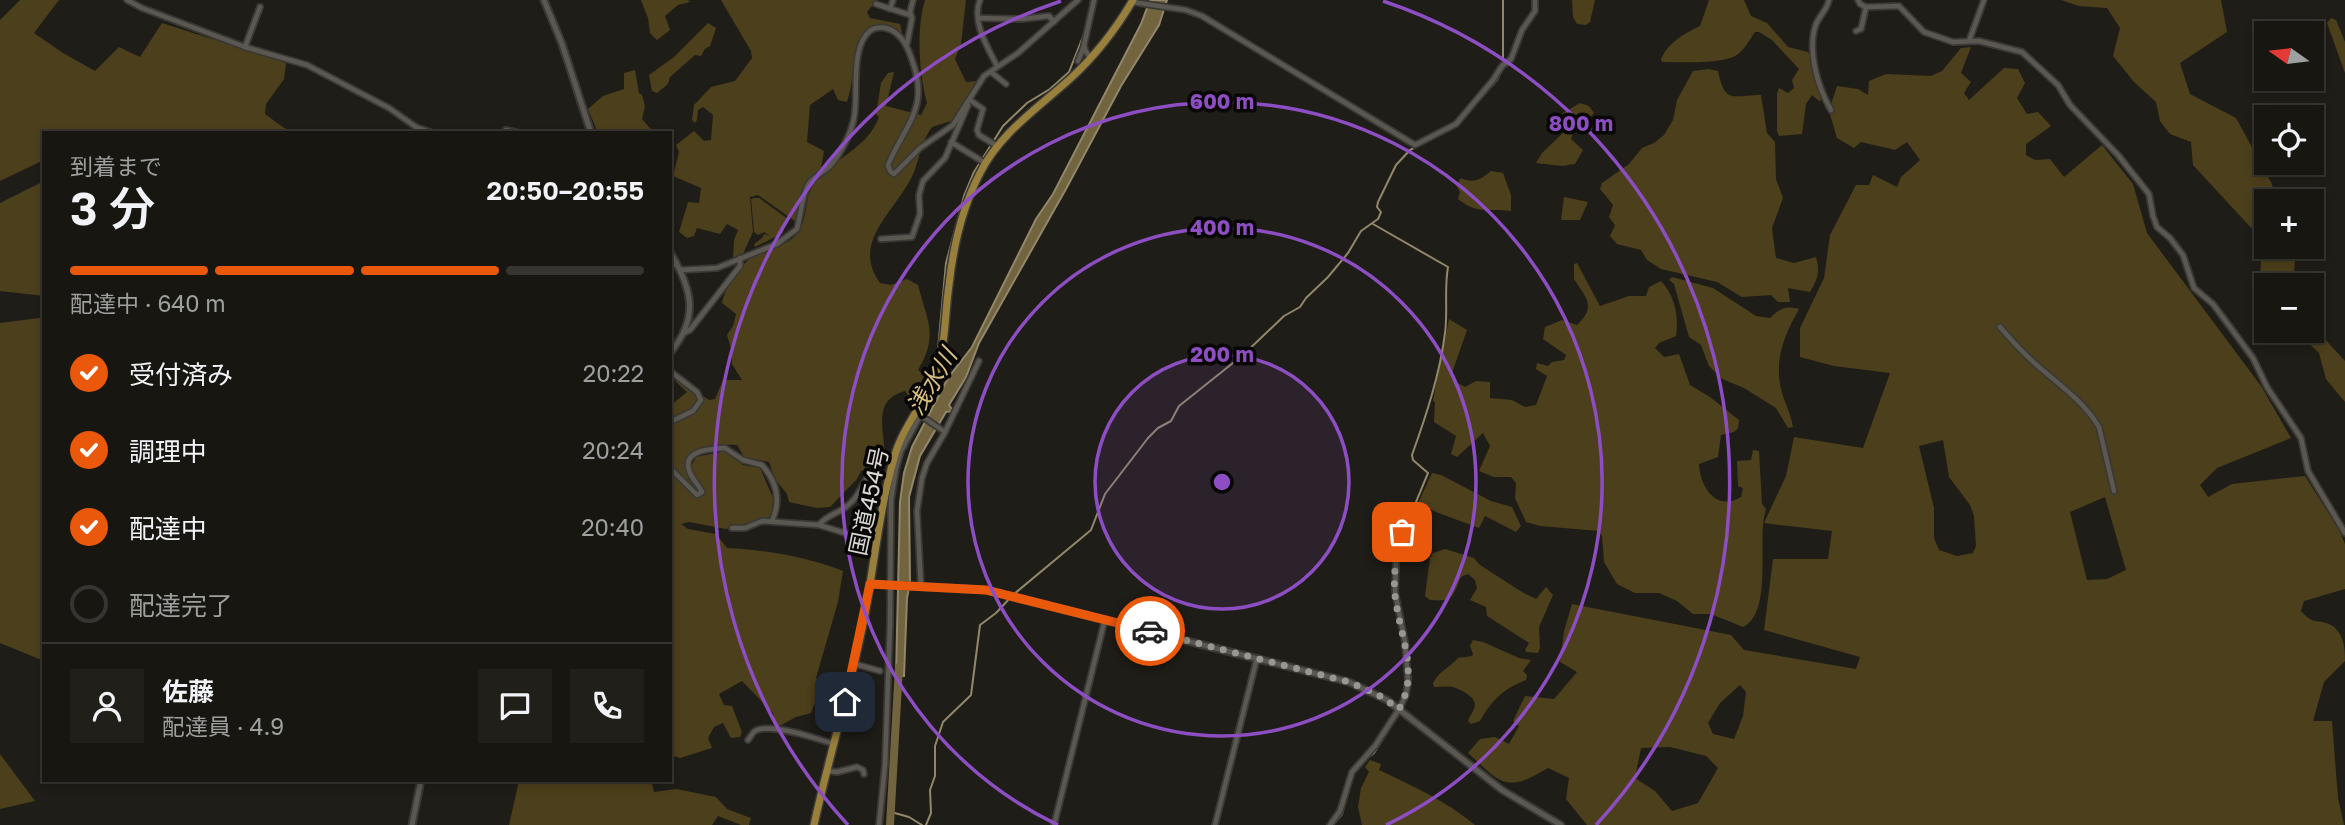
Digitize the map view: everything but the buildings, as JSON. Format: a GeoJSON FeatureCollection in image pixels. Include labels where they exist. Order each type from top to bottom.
{"type":"FeatureCollection","features":[{"type":"Feature","properties":{"kind":"highway","name":"国道454号"},"geometry":{"type":"LineString","coordinates":[[814,825],[851,677],[895,454],[920,415],[938,369],[944,343],[949,282],[970,197],[985,163],[997,146],[1091,58],[1118,24],[1129,1]]}},
{"type":"Feature","properties":{"kind":"street"},"geometry":{"type":"LineString","coordinates":[[127,0],[244,47],[322,71],[389,108],[416,127],[427,131]]}},
{"type":"Feature","properties":{"kind":"street"},"geometry":{"type":"LineString","coordinates":[[544,0],[562,44],[590,131]]}},
{"type":"Feature","properties":{"kind":"street"},"geometry":{"type":"LineString","coordinates":[[890,9],[893,0]]}},
{"type":"Feature","properties":{"kind":"street"},"geometry":{"type":"LineString","coordinates":[[906,45],[913,0]]}},
{"type":"Feature","properties":{"kind":"street"},"geometry":{"type":"LineString","coordinates":[[980,0],[978,18],[985,43],[997,66]]}},
{"type":"Feature","properties":{"kind":"street"},"geometry":{"type":"LineString","coordinates":[[680,270],[717,268],[777,244],[797,229],[808,183],[831,165],[850,129],[854,117],[858,60],[871,30],[880,27],[889,29],[902,38],[914,65],[920,97],[910,125],[888,165],[894,174],[920,148],[953,125],[984,76],[1018,53],[1079,0]]}},
{"type":"Feature","properties":{"kind":"street"},"geometry":{"type":"LineString","coordinates":[[1077,61],[1092,18],[1094,0]]}},
{"type":"Feature","properties":{"kind":"street"},"geometry":{"type":"LineString","coordinates":[[1129,1],[1202,16],[1415,145],[1455,124],[1502,66],[1511,60],[1522,30],[1535,11],[1535,0]]}},
{"type":"Feature","properties":{"kind":"street"},"geometry":{"type":"LineString","coordinates":[[1829,0],[1816,25],[1812,48],[1823,92],[1831,110]]}},
{"type":"Feature","properties":{"kind":"street"},"geometry":{"type":"LineString","coordinates":[[1858,0],[1866,7],[1895,4],[1923,32],[1953,42],[1985,42],[2022,52],[2058,85],[2070,105],[2106,142],[2149,194],[2152,216],[2157,227],[2170,238],[2183,256],[2194,288],[2213,304],[2253,358],[2267,387],[2301,438],[2308,471],[2345,533]]}},
{"type":"Feature","properties":{"kind":"street"},"geometry":{"type":"LineString","coordinates":[[1969,41],[1984,0]]}},
{"type":"Feature","properties":{"kind":"street"},"geometry":{"type":"LineString","coordinates":[[876,4],[911,15]]}},
{"type":"Feature","properties":{"kind":"street"},"geometry":{"type":"LineString","coordinates":[[244,47],[260,7]]}},
{"type":"Feature","properties":{"kind":"street"},"geometry":{"type":"LineString","coordinates":[[1856,31],[1861,29],[1866,7]]}},
{"type":"Feature","properties":{"kind":"street"},"geometry":{"type":"LineString","coordinates":[[978,18],[1022,19],[1049,16],[1055,22]]}},
{"type":"Feature","properties":{"kind":"street"},"geometry":{"type":"LineString","coordinates":[[1084,45],[1091,58]]}},
{"type":"Feature","properties":{"kind":"street"},"geometry":{"type":"LineString","coordinates":[[991,71],[1006,84]]}},
{"type":"Feature","properties":{"kind":"street"},"geometry":{"type":"LineString","coordinates":[[881,239],[912,237],[920,215],[919,195],[923,181],[943,161],[970,99]]}},
{"type":"Feature","properties":{"kind":"street"},"geometry":{"type":"LineString","coordinates":[[970,99],[983,109],[977,130],[979,135],[997,146]]}},
{"type":"Feature","properties":{"kind":"street"},"geometry":{"type":"LineString","coordinates":[[506,130],[510,131]]}},
{"type":"Feature","properties":{"kind":"street"},"geometry":{"type":"LineString","coordinates":[[951,142],[985,163]]}},
{"type":"Feature","properties":{"kind":"street"},"geometry":{"type":"LineString","coordinates":[[672,255],[687,282],[691,303],[684,332],[672,349]]}},
{"type":"Feature","properties":{"kind":"street"},"geometry":{"type":"LineString","coordinates":[[684,332],[690,330],[734,274],[740,266],[740,258]]}},
{"type":"Feature","properties":{"kind":"street"},"geometry":{"type":"LineString","coordinates":[[672,266],[677,263]]}},
{"type":"Feature","properties":{"kind":"street"},"geometry":{"type":"LineString","coordinates":[[2000,327],[2019,350],[2068,391],[2094,419],[2099,427],[2114,491]]}},
{"type":"Feature","properties":{"kind":"street"},"geometry":{"type":"LineString","coordinates":[[918,586],[918,500],[927,463],[954,415],[979,361]]}},
{"type":"Feature","properties":{"kind":"street"},"geometry":{"type":"LineString","coordinates":[[672,373],[697,392],[701,400],[693,411],[672,421]]}},
{"type":"Feature","properties":{"kind":"street"},"geometry":{"type":"LineString","coordinates":[[879,825],[885,765],[892,487],[901,451],[920,415],[943,431]]}},
{"type":"Feature","properties":{"kind":"street"},"geometry":{"type":"LineString","coordinates":[[672,470],[696,495],[702,492],[688,469],[688,462],[696,453],[725,448],[743,460],[762,465],[777,492],[778,509],[772,521]]}},
{"type":"Feature","properties":{"kind":"street"},"geometry":{"type":"LineString","coordinates":[[819,526],[828,516],[848,506],[862,487]]}},
{"type":"Feature","properties":{"kind":"street"},"geometry":{"type":"LineString","coordinates":[[732,528],[745,528],[762,521],[772,521],[819,526],[878,543]]}},
{"type":"Feature","properties":{"kind":"street"},"geometry":{"type":"LineString","coordinates":[[1330,825],[1340,811],[1352,772],[1371,752],[1399,709],[1408,686],[1404,635],[1395,593],[1396,562],[1402,532]]}},
{"type":"Feature","properties":{"kind":"street"},"geometry":{"type":"LineString","coordinates":[[870,584],[986,590],[1349,682],[1377,694],[1502,790],[1561,825]]}},
{"type":"Feature","properties":{"kind":"street"},"geometry":{"type":"LineString","coordinates":[[1054,825],[1105,620]]}},
{"type":"Feature","properties":{"kind":"street"},"geometry":{"type":"LineString","coordinates":[[1215,825],[1257,658]]}},
{"type":"Feature","properties":{"kind":"street"},"geometry":{"type":"LineString","coordinates":[[854,663],[880,671]]}},
{"type":"Feature","properties":{"kind":"street"},"geometry":{"type":"LineString","coordinates":[[851,677],[865,681]]}},
{"type":"Feature","properties":{"kind":"street"},"geometry":{"type":"LineString","coordinates":[[748,740],[754,732],[761,729],[789,730],[835,744]]}},
{"type":"Feature","properties":{"kind":"street"},"geometry":{"type":"LineString","coordinates":[[828,771],[837,772],[858,767],[864,774]]}},
{"type":"Feature","properties":{"kind":"street"},"geometry":{"type":"LineString","coordinates":[[412,825],[421,782]]}},
{"type":"Feature","properties":{"kind":"shaded area"},"geometry":{"type":"Polygon","coordinates":[[[20,0],[59,0],[34,33],[95,71],[119,47],[140,57],[162,23],[286,63],[284,79],[266,104],[265,114],[284,128],[294,131],[42,131],[42,161],[0,181],[0,20],[20,0]]]}},
{"type":"Feature","properties":{"kind":"shaded area"},"geometry":{"type":"Polygon","coordinates":[[[641,0],[690,2],[678,5],[665,16],[670,30],[657,40],[650,33],[641,0]]]}},
{"type":"Feature","properties":{"kind":"shaded area"},"geometry":{"type":"Polygon","coordinates":[[[721,0],[877,0],[867,12],[870,18],[900,24],[902,33],[890,25],[874,26],[861,43],[847,102],[838,100],[833,89],[810,105],[807,142],[824,151],[821,168],[806,181],[796,222],[758,195],[750,197],[753,232],[743,254],[733,258],[734,240],[738,230],[727,224],[720,234],[697,228],[694,236],[687,238],[679,232],[688,202],[699,203],[701,188],[673,176],[679,152],[676,145],[694,131],[704,141],[711,140],[713,115],[703,107],[698,110],[695,123],[692,120],[694,105],[711,87],[735,81],[752,58],[751,51],[721,0]]]}},
{"type":"Feature","properties":{"kind":"shaded area"},"geometry":{"type":"Polygon","coordinates":[[[925,0],[966,0],[961,44],[955,59],[966,82],[977,81],[951,121],[932,127],[928,133],[914,172],[880,226],[870,253],[872,268],[880,283],[891,285],[907,279],[918,285],[930,337],[918,370],[927,376],[927,380],[918,399],[911,399],[905,391],[894,395],[888,402],[882,418],[885,459],[861,471],[857,479],[830,507],[817,508],[789,502],[787,494],[775,479],[769,462],[744,457],[737,445],[707,446],[692,453],[687,468],[689,480],[694,483],[691,467],[696,457],[726,451],[743,465],[760,468],[773,498],[772,517],[726,529],[689,522],[681,524],[688,529],[716,534],[727,548],[786,555],[843,571],[838,602],[816,678],[822,684],[811,713],[796,717],[776,728],[773,713],[742,681],[719,694],[724,705],[732,706],[742,732],[740,737],[731,738],[723,723],[714,727],[708,738],[712,748],[680,758],[672,756],[672,404],[687,392],[675,381],[680,381],[709,400],[715,399],[723,380],[742,380],[732,364],[727,335],[736,314],[722,303],[727,289],[736,274],[753,256],[786,243],[799,232],[815,182],[859,145],[874,128],[879,117],[876,114],[881,83],[888,73],[894,72],[886,106],[921,115],[927,103],[920,52],[925,0]]]}},
{"type":"Feature","properties":{"kind":"shaded area"},"geometry":{"type":"Polygon","coordinates":[[[1150,0],[1167,0],[1159,25],[1121,86],[979,343],[966,377],[949,405],[953,411],[946,412],[920,456],[909,497],[910,583],[904,676],[896,676],[900,502],[904,473],[912,447],[948,378],[972,347],[1036,219],[1053,194],[1141,24],[1150,0]]]}},
{"type":"Feature","properties":{"kind":"shaded area"},"geometry":{"type":"Polygon","coordinates":[[[1572,0],[1595,0],[1590,22],[1586,25],[1577,24],[1573,17],[1572,0]]]}},
{"type":"Feature","properties":{"kind":"shaded area"},"geometry":{"type":"Polygon","coordinates":[[[1709,0],[1744,0],[1751,16],[1767,23],[1788,47],[1808,52],[1821,100],[1812,95],[1806,104],[1802,134],[1779,136],[1777,131],[1779,88],[1788,93],[1794,88],[1792,80],[1799,69],[1772,40],[1759,32],[1755,32],[1743,49],[1731,58],[1702,62],[1662,62],[1664,53],[1672,43],[1700,26],[1709,0]]]}},
{"type":"Feature","properties":{"kind":"shaded area"},"geometry":{"type":"Polygon","coordinates":[[[2061,0],[2221,0],[2227,32],[2180,63],[2190,94],[2236,118],[2254,151],[2254,175],[2267,175],[2271,182],[2274,189],[2254,189],[2254,231],[2193,165],[2191,142],[2170,134],[2160,121],[2156,102],[2134,82],[2113,56],[2120,28],[2107,8],[2079,6],[2061,0]]]}},
{"type":"Feature","properties":{"kind":"shaded area"},"geometry":{"type":"Polygon","coordinates":[[[2331,18],[2336,20],[2345,42],[2345,73],[2327,23],[2331,18]]]}},
{"type":"Feature","properties":{"kind":"shaded area"},"geometry":{"type":"Polygon","coordinates":[[[708,23],[716,28],[710,46],[701,56],[695,55],[670,77],[668,84],[657,93],[652,91],[649,75],[674,57],[708,23]]]}},
{"type":"Feature","properties":{"kind":"shaded area"},"geometry":{"type":"Polygon","coordinates":[[[1971,47],[1961,73],[1971,82],[1964,93],[1969,100],[2004,68],[2018,69],[2025,83],[2017,98],[2027,114],[2038,112],[2051,126],[2026,144],[2026,155],[2035,160],[2050,159],[2064,177],[2102,145],[2133,184],[2147,233],[2261,386],[2291,438],[2217,468],[2200,485],[2208,497],[2232,484],[2305,476],[2339,530],[2345,544],[2345,589],[2304,601],[2301,611],[2309,619],[2335,628],[2344,646],[2345,661],[2324,682],[2313,721],[2332,721],[2338,798],[2344,825],[1587,825],[1566,799],[1569,778],[1548,768],[1522,781],[1504,782],[1488,772],[1468,753],[1480,739],[1495,737],[1509,744],[1519,726],[1513,721],[1525,696],[1554,699],[1577,672],[1560,662],[1564,631],[1572,604],[1731,635],[1744,650],[1856,669],[1860,657],[1764,630],[1773,559],[1828,559],[1832,531],[1764,523],[1786,476],[1794,437],[1863,448],[1890,373],[1834,366],[1800,357],[1800,328],[1824,278],[1830,235],[1856,185],[1869,185],[1873,175],[1897,187],[1901,177],[1920,160],[1907,142],[1895,150],[1861,142],[1854,148],[1837,138],[1829,111],[1837,86],[1858,89],[1868,95],[1869,81],[1886,74],[1931,76],[1942,71],[1961,48],[1971,47]],[[1943,440],[1919,446],[1934,508],[1934,538],[1939,550],[1957,556],[1973,553],[1976,546],[1974,516],[1970,505],[1949,477],[1943,440]],[[2105,497],[2070,512],[2087,580],[2107,579],[2126,570],[2105,497]],[[1740,685],[1720,703],[1708,723],[1713,734],[1734,739],[1743,716],[1746,692],[1740,685]],[[1670,747],[1641,748],[1635,778],[1655,791],[1672,811],[1698,803],[1718,768],[1706,756],[1670,747]]]}},
{"type":"Feature","properties":{"kind":"shaded area"},"geometry":{"type":"Polygon","coordinates":[[[635,70],[639,93],[645,106],[642,119],[652,131],[597,131],[588,109],[603,96],[624,89],[624,73],[635,70]]]}},
{"type":"Feature","properties":{"kind":"shaded area"},"geometry":{"type":"Polygon","coordinates":[[[1693,71],[1718,71],[1727,94],[1761,95],[1767,133],[1775,142],[1776,179],[1783,198],[1772,228],[1776,258],[1794,263],[1816,257],[1818,267],[1810,292],[1788,288],[1790,302],[1778,302],[1771,295],[1742,297],[1717,282],[1661,269],[1647,260],[1641,250],[1617,244],[1610,236],[1615,225],[1609,217],[1613,205],[1600,189],[1602,183],[1629,164],[1642,148],[1664,135],[1673,120],[1677,100],[1693,71]]]}},
{"type":"Feature","properties":{"kind":"shaded area"},"geometry":{"type":"Polygon","coordinates":[[[1580,103],[1589,106],[1594,113],[1589,118],[1595,130],[1574,130],[1571,139],[1583,150],[1575,164],[1562,166],[1536,163],[1542,153],[1563,133],[1559,128],[1563,113],[1580,103]]]}},
{"type":"Feature","properties":{"kind":"shaded area"},"geometry":{"type":"Polygon","coordinates":[[[1491,171],[1503,173],[1511,195],[1511,211],[1477,209],[1458,199],[1460,192],[1456,185],[1461,178],[1477,180],[1491,171]]]}},
{"type":"Feature","properties":{"kind":"shaded area"},"geometry":{"type":"Polygon","coordinates":[[[42,182],[42,296],[0,291],[0,203],[42,182]]]}},
{"type":"Feature","properties":{"kind":"shaded area"},"geometry":{"type":"Polygon","coordinates":[[[1564,197],[1588,202],[1580,220],[1561,220],[1564,197]]]}},
{"type":"Feature","properties":{"kind":"shaded area"},"geometry":{"type":"Polygon","coordinates":[[[759,198],[788,219],[782,227],[783,233],[755,247],[754,244],[764,234],[770,236],[764,232],[758,235],[754,232],[751,199],[759,198]]]}},
{"type":"Feature","properties":{"kind":"shaded area"},"geometry":{"type":"Polygon","coordinates":[[[2295,259],[2294,273],[2260,273],[2261,260],[2295,259]]]}},
{"type":"Feature","properties":{"kind":"shaded area"},"geometry":{"type":"Polygon","coordinates":[[[1577,263],[1600,306],[1629,296],[1646,296],[1649,287],[1661,281],[1670,293],[1677,321],[1676,336],[1659,343],[1655,348],[1664,357],[1679,354],[1690,385],[1739,420],[1738,428],[1734,432],[1721,435],[1718,457],[1699,464],[1702,481],[1711,495],[1724,501],[1741,497],[1743,488],[1738,486],[1737,461],[1751,460],[1753,450],[1759,451],[1762,504],[1766,509],[1763,522],[1761,591],[1752,619],[1743,627],[1711,614],[1693,614],[1677,601],[1659,593],[1635,593],[1617,584],[1604,562],[1602,536],[1599,531],[1540,526],[1526,522],[1515,498],[1516,483],[1511,477],[1494,477],[1479,471],[1490,446],[1483,433],[1457,457],[1451,454],[1456,436],[1434,422],[1433,400],[1449,319],[1467,330],[1452,373],[1456,382],[1465,387],[1476,381],[1490,382],[1490,398],[1512,400],[1525,407],[1536,405],[1547,376],[1536,369],[1537,363],[1548,366],[1552,362],[1564,360],[1566,355],[1543,339],[1545,327],[1562,320],[1577,325],[1587,312],[1588,302],[1574,279],[1574,264],[1577,263]]]}},
{"type":"Feature","properties":{"kind":"shaded area"},"geometry":{"type":"Polygon","coordinates":[[[1672,277],[1713,288],[1756,316],[1770,318],[1783,309],[1799,309],[1785,337],[1779,367],[1781,389],[1793,427],[1788,428],[1776,408],[1744,388],[1722,379],[1709,366],[1701,345],[1689,337],[1674,284],[1669,280],[1672,277]]]}},
{"type":"Feature","properties":{"kind":"shaded area"},"geometry":{"type":"Polygon","coordinates":[[[42,319],[42,660],[0,643],[0,323],[42,319]]]}},
{"type":"Feature","properties":{"kind":"shaded area"},"geometry":{"type":"Polygon","coordinates":[[[2324,338],[2345,361],[2345,402],[2326,379],[2319,353],[2309,343],[2324,343],[2324,338]]]}},
{"type":"Feature","properties":{"kind":"shaded area"},"geometry":{"type":"Polygon","coordinates":[[[1432,473],[1491,501],[1512,507],[1521,526],[1516,532],[1485,516],[1479,528],[1418,503],[1432,473]]]}},
{"type":"Feature","properties":{"kind":"shaded area"},"geometry":{"type":"Polygon","coordinates":[[[1445,549],[1474,558],[1480,565],[1536,599],[1546,587],[1553,595],[1539,627],[1538,653],[1526,652],[1529,643],[1487,616],[1486,607],[1470,600],[1477,588],[1475,580],[1468,574],[1461,577],[1454,594],[1448,599],[1430,600],[1425,596],[1430,558],[1433,553],[1445,549]]]}},
{"type":"Feature","properties":{"kind":"shaded area"},"geometry":{"type":"Polygon","coordinates":[[[1473,640],[1531,660],[1523,671],[1527,675],[1526,680],[1505,691],[1480,721],[1471,724],[1468,721],[1475,706],[1472,698],[1456,688],[1434,687],[1433,683],[1438,675],[1458,658],[1472,656],[1470,646],[1473,640]]]}},
{"type":"Feature","properties":{"kind":"shaded area"},"geometry":{"type":"Polygon","coordinates":[[[0,754],[35,801],[0,809],[0,754]]]}},
{"type":"Feature","properties":{"kind":"shaded area"},"geometry":{"type":"Polygon","coordinates":[[[1370,760],[1381,764],[1379,770],[1441,801],[1475,825],[1362,825],[1358,807],[1361,788],[1369,772],[1365,767],[1370,760]]]}},
{"type":"Feature","properties":{"kind":"shaded area"},"geometry":{"type":"Polygon","coordinates":[[[519,782],[653,782],[654,792],[676,789],[716,797],[727,809],[751,818],[749,825],[741,825],[718,816],[712,825],[509,825],[519,782]]]}},
{"type":"Feature","properties":{"kind":"waterway"},"geometry":{"type":"LineString","coordinates":[[1090,8],[1091,0]]}},
{"type":"Feature","properties":{"kind":"waterway"},"geometry":{"type":"LineString","coordinates":[[1503,0],[1503,63]]}},
{"type":"Feature","properties":{"kind":"waterway"},"geometry":{"type":"LineString","coordinates":[[933,358],[938,349],[946,263],[964,196],[974,172],[1003,126],[1027,103],[1050,89],[1069,72],[1084,34]]}},
{"type":"Feature","properties":{"kind":"waterway"},"geometry":{"type":"LineString","coordinates":[[1472,108],[1501,72]]}},
{"type":"Feature","properties":{"kind":"waterway"},"geometry":{"type":"LineString","coordinates":[[1456,126],[1466,115]]}},
{"type":"Feature","properties":{"kind":"waterway"},"geometry":{"type":"LineString","coordinates":[[1014,594],[1091,530],[1105,494],[1148,438],[1171,421],[1179,406],[1243,355],[1284,316],[1300,307],[1328,277],[1348,253],[1361,231],[1378,219],[1381,212],[1377,207],[1378,202],[1396,165],[1410,150],[1432,139]]}},
{"type":"Feature","properties":{"kind":"waterway"},"geometry":{"type":"LineString","coordinates":[[1373,224],[1448,267],[1446,325],[1440,364],[1412,455],[1413,460],[1428,473],[1404,531]]}},
{"type":"Feature","properties":{"kind":"waterway"},"geometry":{"type":"LineString","coordinates":[[1397,586],[1399,561]]}},
{"type":"Feature","properties":{"kind":"waterway"},"geometry":{"type":"LineString","coordinates":[[926,825],[931,813],[930,790],[935,776],[935,746],[943,722],[971,695],[980,625],[1010,598]]}},
{"type":"Feature","properties":{"kind":"waterway"},"geometry":{"type":"LineString","coordinates":[[1403,619],[1408,648]]}},
{"type":"Feature","properties":{"kind":"waterway"},"geometry":{"type":"LineString","coordinates":[[1408,654],[1411,682],[1408,693]]}},
{"type":"Feature","properties":{"kind":"waterway","name":"浅水川"},"geometry":{"type":"LineString","coordinates":[[890,825],[899,667]]}},
{"type":"Feature","properties":{"kind":"waterway"},"geometry":{"type":"LineString","coordinates":[[1402,709],[1407,698]]}},
{"type":"Feature","properties":{"kind":"waterway"},"geometry":{"type":"LineString","coordinates":[[1365,760],[1374,753],[1399,714]]}},
{"type":"Feature","properties":{"kind":"waterway"},"geometry":{"type":"LineString","coordinates":[[1333,825],[1342,814],[1346,798]]}},
{"type":"Feature","properties":{"kind":"waterway"},"geometry":{"type":"LineString","coordinates":[[891,812],[909,817],[922,825]]}},
{"type":"Feature","properties":{"kind":"way so far"},"geometry":{"type":"LineString","coordinates":[[1150,631],[1349,682],[1377,694],[1399,709],[1408,686],[1405,642],[1395,593],[1396,562],[1402,532]]}},
{"type":"Feature","properties":{"kind":"route"},"geometry":{"type":"LineString","coordinates":[[845,702],[870,584],[986,590],[1150,631]]}}]}
